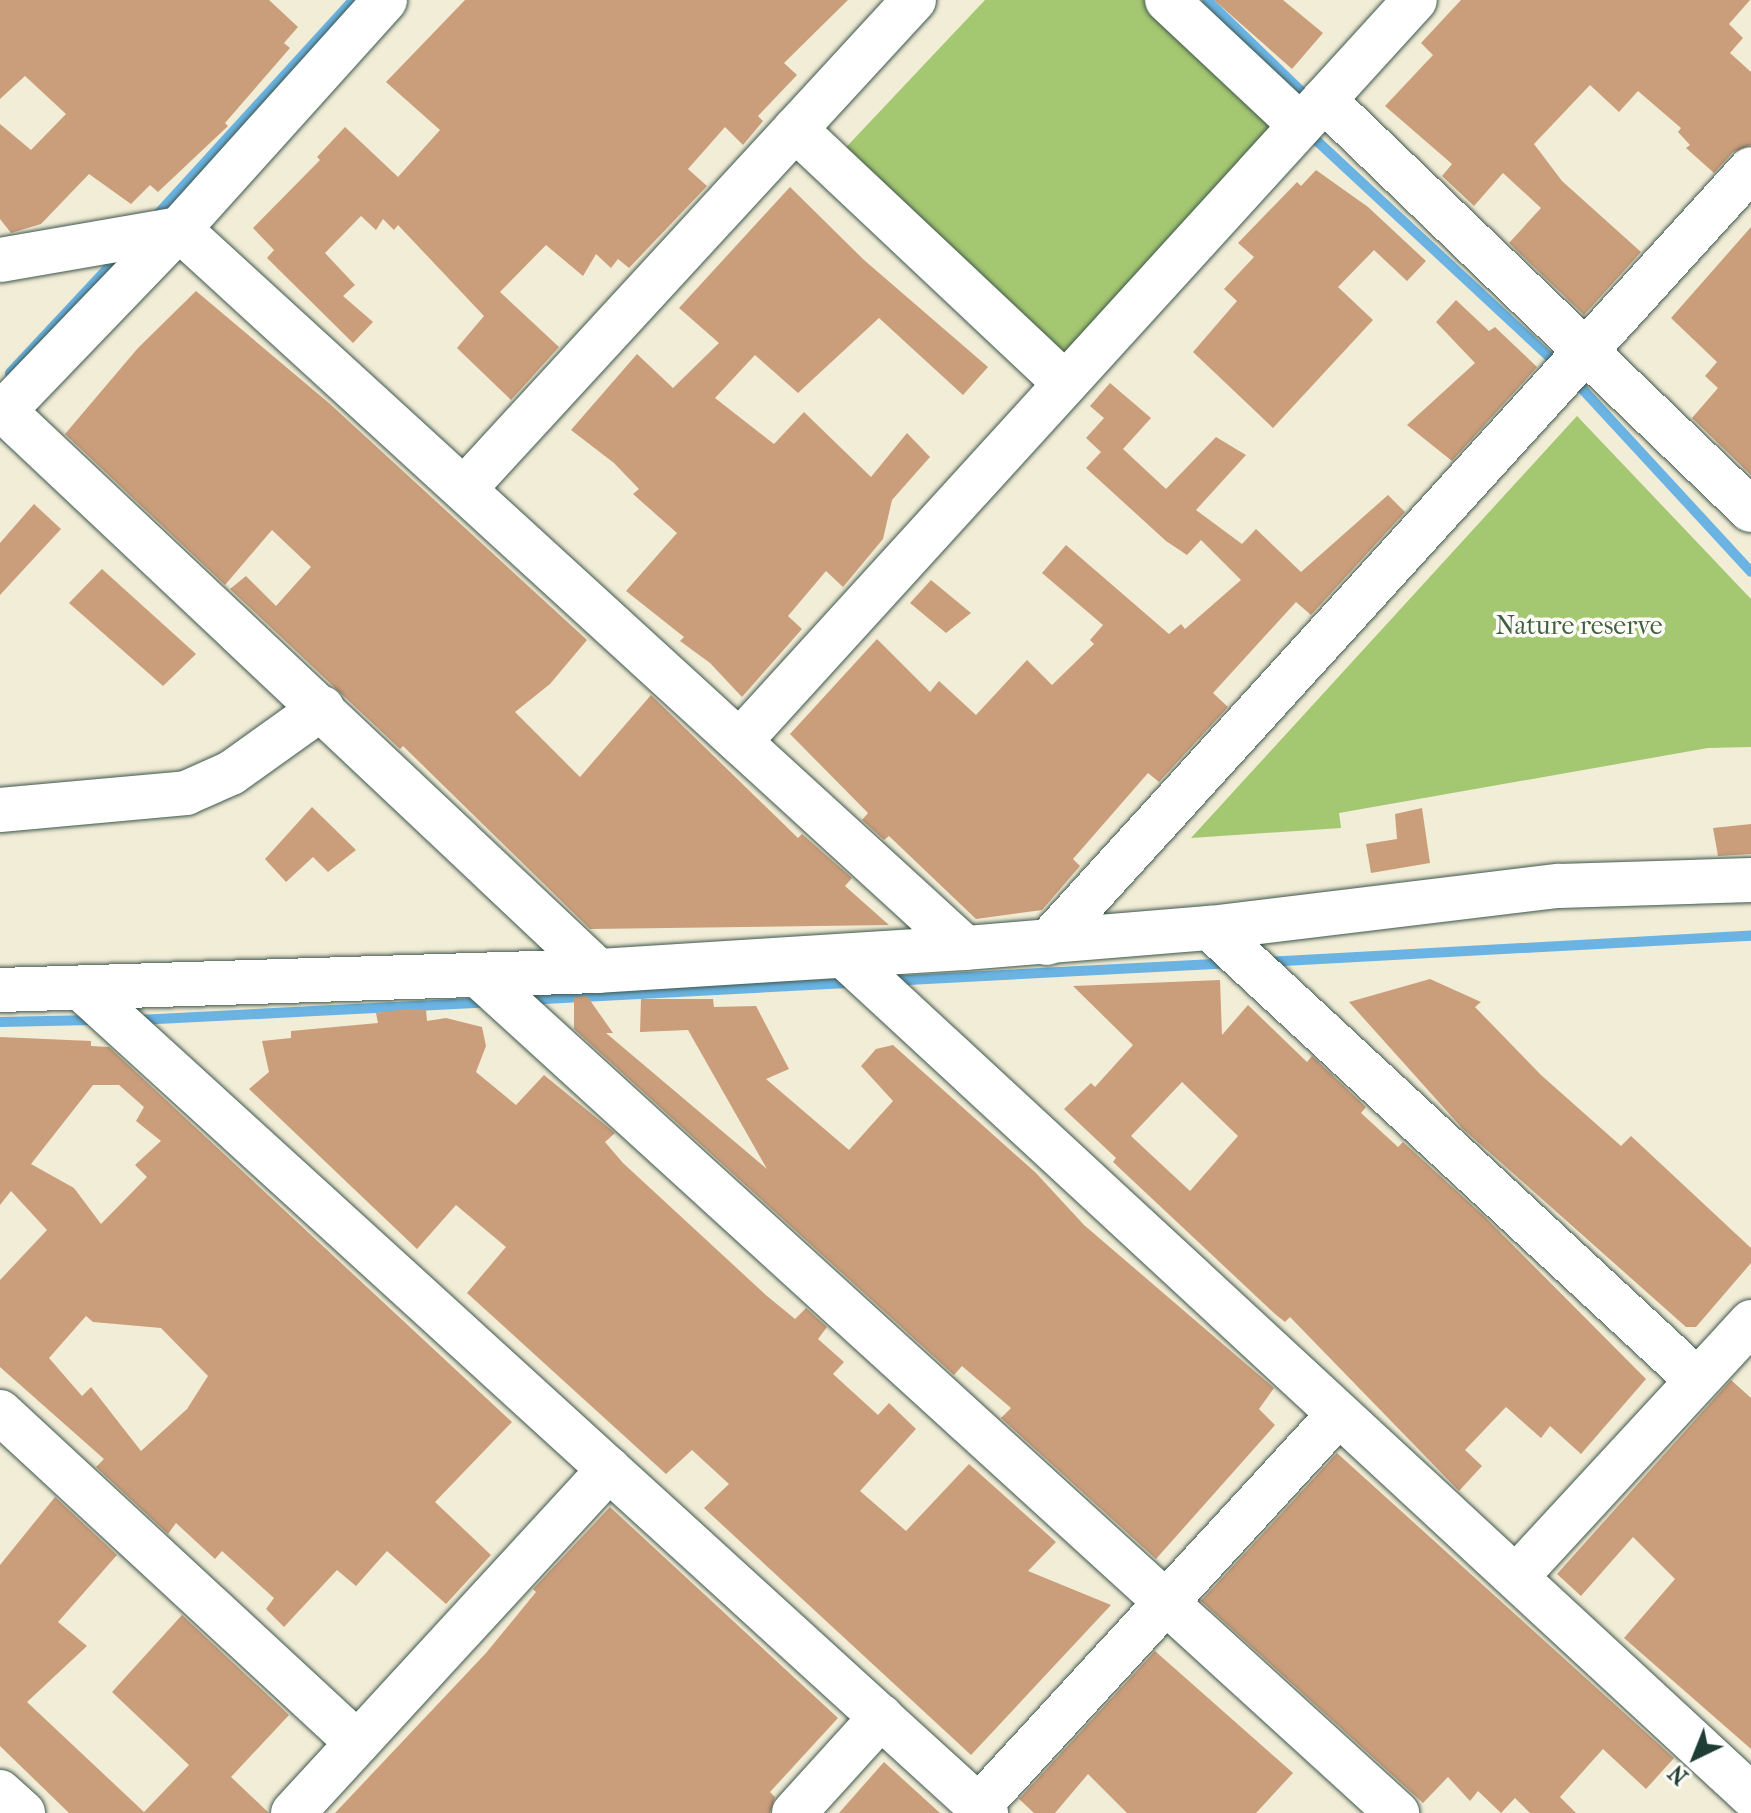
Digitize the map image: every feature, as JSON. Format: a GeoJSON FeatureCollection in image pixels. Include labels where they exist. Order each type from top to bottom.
{"type":"FeatureCollection","features":[{"type":"Feature","properties":{"kind":"street"},"geometry":{"type":"LineString","coordinates":[[385,0],[179,229],[2,413],[322,708],[598,971]]}},
{"type":"Feature","properties":{"kind":"street"},"geometry":{"type":"LineString","coordinates":[[465,488],[914,0]]}},
{"type":"Feature","properties":{"kind":"street"},"geometry":{"type":"LineString","coordinates":[[1167,0],[1311,113],[1574,363],[1751,510]]}},
{"type":"Feature","properties":{"kind":"street"},"geometry":{"type":"LineString","coordinates":[[740,741],[1415,0]]}},
{"type":"Feature","properties":{"kind":"street"},"geometry":{"type":"LineString","coordinates":[[795,129],[1065,383]]}},
{"type":"Feature","properties":{"kind":"street"},"geometry":{"type":"LineString","coordinates":[[1047,943],[1751,169]]}},
{"type":"Feature","properties":{"kind":"street"},"geometry":{"type":"LineString","coordinates":[[0,260],[179,229]]}},
{"type":"Feature","properties":{"kind":"street"},"geometry":{"type":"LineString","coordinates":[[179,229],[965,948]]}},
{"type":"Feature","properties":{"kind":"street"},"geometry":{"type":"LineString","coordinates":[[0,810],[186,793],[231,773],[322,708]]}},
{"type":"Feature","properties":{"kind":"street"},"geometry":{"type":"LineString","coordinates":[[0,990],[83,990],[598,971],[844,956],[1047,943],[1210,928],[1559,886],[1751,880]]}},
{"type":"Feature","properties":{"kind":"street"},"geometry":{"type":"LineString","coordinates":[[1210,928],[1696,1379]]}},
{"type":"Feature","properties":{"kind":"street"},"geometry":{"type":"LineString","coordinates":[[844,956],[1751,1795]]}},
{"type":"Feature","properties":{"kind":"street"},"geometry":{"type":"LineString","coordinates":[[478,975],[1397,1813]]}},
{"type":"Feature","properties":{"kind":"street"},"geometry":{"type":"LineString","coordinates":[[83,990],[982,1810],[1164,1600],[1339,1414]]}},
{"type":"Feature","properties":{"kind":"street"},"geometry":{"type":"LineString","coordinates":[[1516,1577],[1751,1322]]}},
{"type":"Feature","properties":{"kind":"street"},"geometry":{"type":"LineString","coordinates":[[0,1412],[357,1743]]}},
{"type":"Feature","properties":{"kind":"street"},"geometry":{"type":"LineString","coordinates":[[293,1813],[609,1469]]}},
{"type":"Feature","properties":{"kind":"street"},"geometry":{"type":"LineString","coordinates":[[794,1813],[881,1717]]}},
{"type":"Feature","properties":{"kind":"street"},"geometry":{"type":"LineString","coordinates":[[0,1792],[23,1813]]}},
{"type":"Feature","properties":{"kind":"green space"},"geometry":{"type":"Polygon","coordinates":[[[985,0],[1156,0],[1292,127],[1042,393],[819,176],[985,0]]]}},
{"type":"Feature","properties":{"kind":"green space","name":"Nature reserve"},"geometry":{"type":"Polygon","coordinates":[[[1577,416],[1751,599],[1751,747],[1708,748],[1339,813],[1341,828],[1191,838],[1577,416]]]}},
{"type":"Feature","properties":{"kind":"building"},"geometry":{"type":"Polygon","coordinates":[[[0,0],[269,0],[298,27],[284,43],[290,48],[225,123],[228,126],[158,192],[150,185],[131,204],[89,174],[41,224],[11,233],[0,219],[0,124],[31,150],[66,114],[25,76],[0,99],[0,0]]]}},
{"type":"Feature","properties":{"kind":"building"},"geometry":{"type":"Polygon","coordinates":[[[465,0],[848,0],[784,63],[797,75],[758,116],[763,121],[743,145],[725,127],[688,169],[707,186],[629,268],[618,259],[611,268],[596,254],[583,276],[546,245],[500,292],[559,347],[511,400],[457,348],[484,316],[398,225],[394,230],[383,219],[376,230],[361,216],[325,253],[355,285],[343,296],[373,322],[353,343],[267,258],[274,250],[253,228],[320,160],[317,157],[345,127],[398,177],[440,130],[386,82],[465,0]]]}},
{"type":"Feature","properties":{"kind":"building"},"geometry":{"type":"Polygon","coordinates":[[[1214,0],[1283,0],[1323,33],[1292,69],[1214,0]]]}},
{"type":"Feature","properties":{"kind":"building"},"geometry":{"type":"Polygon","coordinates":[[[1461,0],[1750,0],[1729,24],[1743,38],[1730,53],[1751,72],[1751,145],[1733,152],[1714,173],[1686,148],[1690,145],[1678,132],[1681,128],[1638,91],[1619,112],[1590,85],[1534,144],[1562,181],[1641,252],[1584,315],[1509,243],[1541,208],[1503,173],[1474,206],[1442,176],[1452,164],[1385,106],[1433,55],[1421,43],[1461,0]]]}},
{"type":"Feature","properties":{"kind":"building"},"geometry":{"type":"Polygon","coordinates":[[[1316,170],[1368,207],[1426,261],[1407,281],[1374,250],[1338,287],[1373,320],[1273,428],[1193,352],[1237,301],[1224,289],[1254,257],[1238,243],[1297,182],[1301,186],[1316,170]]]}},
{"type":"Feature","properties":{"kind":"building"},"geometry":{"type":"Polygon","coordinates":[[[790,187],[864,260],[988,367],[963,395],[879,318],[798,393],[755,355],[715,398],[774,444],[804,412],[871,477],[907,433],[930,457],[892,500],[883,539],[843,587],[826,571],[788,616],[802,629],[742,697],[710,663],[680,641],[684,637],[626,591],[677,533],[633,494],[639,489],[614,463],[571,430],[637,354],[673,388],[719,343],[679,308],[790,187]]]}},
{"type":"Feature","properties":{"kind":"building"},"geometry":{"type":"Polygon","coordinates":[[[1751,227],[1751,475],[1692,418],[1718,388],[1705,376],[1717,362],[1671,318],[1751,227]]]}},
{"type":"Feature","properties":{"kind":"building"},"geometry":{"type":"Polygon","coordinates":[[[196,291],[330,404],[587,640],[550,684],[515,712],[580,777],[651,695],[798,838],[802,834],[852,878],[845,886],[889,925],[590,929],[403,746],[400,749],[230,589],[246,576],[276,606],[311,567],[272,530],[225,585],[65,434],[138,348],[196,291]]]}},
{"type":"Feature","properties":{"kind":"building"},"geometry":{"type":"Polygon","coordinates":[[[1456,300],[1489,331],[1495,327],[1537,367],[1452,461],[1407,425],[1475,363],[1436,322],[1456,300]]]}},
{"type":"Feature","properties":{"kind":"building"},"geometry":{"type":"Polygon","coordinates":[[[1110,383],[1151,418],[1123,449],[1166,489],[1216,437],[1246,455],[1196,510],[1242,544],[1256,529],[1301,572],[1388,495],[1405,512],[1311,615],[1296,602],[1213,693],[1228,707],[1159,782],[1148,773],[1073,859],[1080,866],[1042,910],[976,919],[889,836],[884,840],[862,820],[868,813],[790,734],[877,639],[930,692],[939,681],[976,715],[1027,660],[1052,685],[1094,644],[1090,640],[1103,625],[1042,573],[1066,545],[1169,634],[1181,624],[1185,629],[1241,580],[1201,540],[1187,555],[1166,541],[1086,468],[1101,452],[1086,438],[1104,418],[1090,406],[1110,383]]]}},
{"type":"Feature","properties":{"kind":"building"},"geometry":{"type":"Polygon","coordinates":[[[34,504],[61,529],[0,595],[0,543],[34,504]]]}},
{"type":"Feature","properties":{"kind":"building"},"geometry":{"type":"Polygon","coordinates":[[[102,569],[196,654],[163,686],[69,603],[102,569]]]}},
{"type":"Feature","properties":{"kind":"building"},"geometry":{"type":"Polygon","coordinates":[[[931,580],[971,613],[946,633],[910,603],[931,580]]]}},
{"type":"Feature","properties":{"kind":"building"},"geometry":{"type":"Polygon","coordinates":[[[312,807],[356,850],[328,872],[313,857],[286,882],[265,859],[312,807]]]}},
{"type":"Feature","properties":{"kind":"building"},"geometry":{"type":"Polygon","coordinates":[[[1422,808],[1430,863],[1371,873],[1366,844],[1397,839],[1395,814],[1422,808]]]}},
{"type":"Feature","properties":{"kind":"building"},"geometry":{"type":"Polygon","coordinates":[[[1751,824],[1751,854],[1718,856],[1713,828],[1751,824]]]}},
{"type":"Feature","properties":{"kind":"building"},"geometry":{"type":"Polygon","coordinates":[[[1430,979],[1481,1002],[1475,1007],[1541,1075],[1621,1146],[1631,1136],[1751,1248],[1751,1263],[1696,1327],[1686,1327],[1462,1128],[1349,1002],[1430,979]]]}},
{"type":"Feature","properties":{"kind":"building"},"geometry":{"type":"Polygon","coordinates":[[[1220,980],[1222,1035],[1248,1005],[1307,1062],[1312,1056],[1366,1107],[1361,1113],[1398,1147],[1403,1142],[1486,1218],[1646,1379],[1581,1454],[1550,1426],[1541,1438],[1506,1407],[1465,1450],[1482,1466],[1459,1491],[1290,1317],[1285,1322],[1275,1314],[1113,1162],[1116,1158],[1064,1109],[1091,1083],[1095,1087],[1133,1045],[1073,986],[1220,980]],[[1182,1082],[1131,1136],[1190,1191],[1238,1136],[1182,1082]]]}},
{"type":"Feature","properties":{"kind":"building"},"geometry":{"type":"Polygon","coordinates":[[[587,996],[613,1033],[606,1033],[767,1169],[688,1030],[640,1032],[641,999],[713,999],[714,1007],[756,1006],[789,1069],[766,1079],[849,1150],[893,1101],[861,1066],[876,1049],[893,1045],[1036,1173],[1084,1225],[1274,1388],[1259,1409],[1275,1425],[1156,1559],[1001,1418],[1011,1408],[962,1366],[954,1375],[574,1029],[574,997],[587,996]]]}},
{"type":"Feature","properties":{"kind":"building"},"geometry":{"type":"Polygon","coordinates":[[[426,1010],[427,1021],[446,1018],[482,1027],[486,1046],[476,1072],[516,1105],[544,1075],[615,1133],[605,1142],[623,1163],[767,1296],[795,1319],[806,1308],[827,1327],[818,1339],[844,1362],[833,1374],[878,1415],[889,1403],[916,1429],[860,1491],[906,1531],[969,1464],[1056,1542],[1028,1571],[1111,1605],[971,1755],[704,1508],[729,1484],[692,1450],[666,1474],[467,1293],[506,1247],[456,1205],[417,1249],[249,1089],[269,1072],[262,1041],[291,1038],[291,1031],[378,1023],[376,1013],[426,1010]]]}},
{"type":"Feature","properties":{"kind":"building"},"geometry":{"type":"Polygon","coordinates":[[[0,1037],[91,1041],[91,1046],[109,1047],[512,1422],[435,1502],[491,1555],[446,1604],[387,1551],[356,1586],[337,1570],[284,1627],[266,1609],[274,1598],[222,1551],[215,1559],[176,1523],[168,1534],[96,1467],[104,1459],[0,1367],[0,1280],[47,1230],[11,1191],[0,1205],[0,1037]],[[93,1085],[31,1164],[74,1188],[101,1224],[147,1177],[135,1165],[161,1141],[136,1121],[144,1107],[119,1085],[93,1085]],[[86,1316],[49,1358],[82,1396],[91,1387],[141,1451],[187,1409],[208,1376],[161,1328],[93,1322],[86,1316]]]}},
{"type":"Feature","properties":{"kind":"building"},"geometry":{"type":"Polygon","coordinates":[[[1731,1380],[1751,1398],[1751,1749],[1624,1638],[1675,1579],[1633,1537],[1581,1596],[1557,1574],[1731,1380]]]}},
{"type":"Feature","properties":{"kind":"building"},"geometry":{"type":"Polygon","coordinates":[[[1337,1453],[1674,1758],[1646,1789],[1603,1749],[1560,1797],[1576,1813],[1530,1813],[1515,1798],[1501,1813],[1478,1791],[1470,1801],[1448,1777],[1423,1803],[1201,1601],[1337,1453]]]}},
{"type":"Feature","properties":{"kind":"building"},"geometry":{"type":"Polygon","coordinates":[[[55,1497],[117,1555],[58,1622],[87,1646],[27,1702],[144,1812],[189,1765],[112,1692],[182,1615],[289,1715],[231,1777],[269,1813],[69,1813],[0,1746],[0,1565],[55,1497]]]}},
{"type":"Feature","properties":{"kind":"building"},"geometry":{"type":"Polygon","coordinates":[[[610,1507],[838,1718],[770,1792],[775,1797],[770,1813],[335,1813],[486,1653],[536,1592],[533,1589],[610,1507]]]}},
{"type":"Feature","properties":{"kind":"building"},"geometry":{"type":"Polygon","coordinates":[[[1155,1651],[1293,1773],[1256,1813],[1127,1813],[1088,1774],[1055,1813],[1034,1813],[1019,1799],[1155,1651]]]}},
{"type":"Feature","properties":{"kind":"building"},"geometry":{"type":"Polygon","coordinates":[[[884,1762],[940,1813],[839,1813],[884,1762]]]}},
{"type":"Feature","properties":{"kind":"waterway"},"geometry":{"type":"LineString","coordinates":[[155,217],[353,0]]}},
{"type":"Feature","properties":{"kind":"waterway"},"geometry":{"type":"LineString","coordinates":[[1207,0],[1301,91],[1305,101]]}},
{"type":"Feature","properties":{"kind":"waterway"},"geometry":{"type":"LineString","coordinates":[[1313,128],[1317,141],[1559,366]]}},
{"type":"Feature","properties":{"kind":"waterway"},"geometry":{"type":"LineString","coordinates":[[10,373],[122,253]]}},
{"type":"Feature","properties":{"kind":"waterway"},"geometry":{"type":"LineString","coordinates":[[1574,380],[1751,572]]}},
{"type":"Feature","properties":{"kind":"waterway"},"geometry":{"type":"LineString","coordinates":[[1264,962],[1751,936]]}},
{"type":"Feature","properties":{"kind":"waterway"},"geometry":{"type":"LineString","coordinates":[[889,981],[1229,963]]}},
{"type":"Feature","properties":{"kind":"waterway"},"geometry":{"type":"LineString","coordinates":[[525,1000],[853,983]]}},
{"type":"Feature","properties":{"kind":"waterway"},"geometry":{"type":"LineString","coordinates":[[138,1020],[490,1002]]}},
{"type":"Feature","properties":{"kind":"waterway"},"geometry":{"type":"LineString","coordinates":[[0,1022],[94,1020]]}}]}
